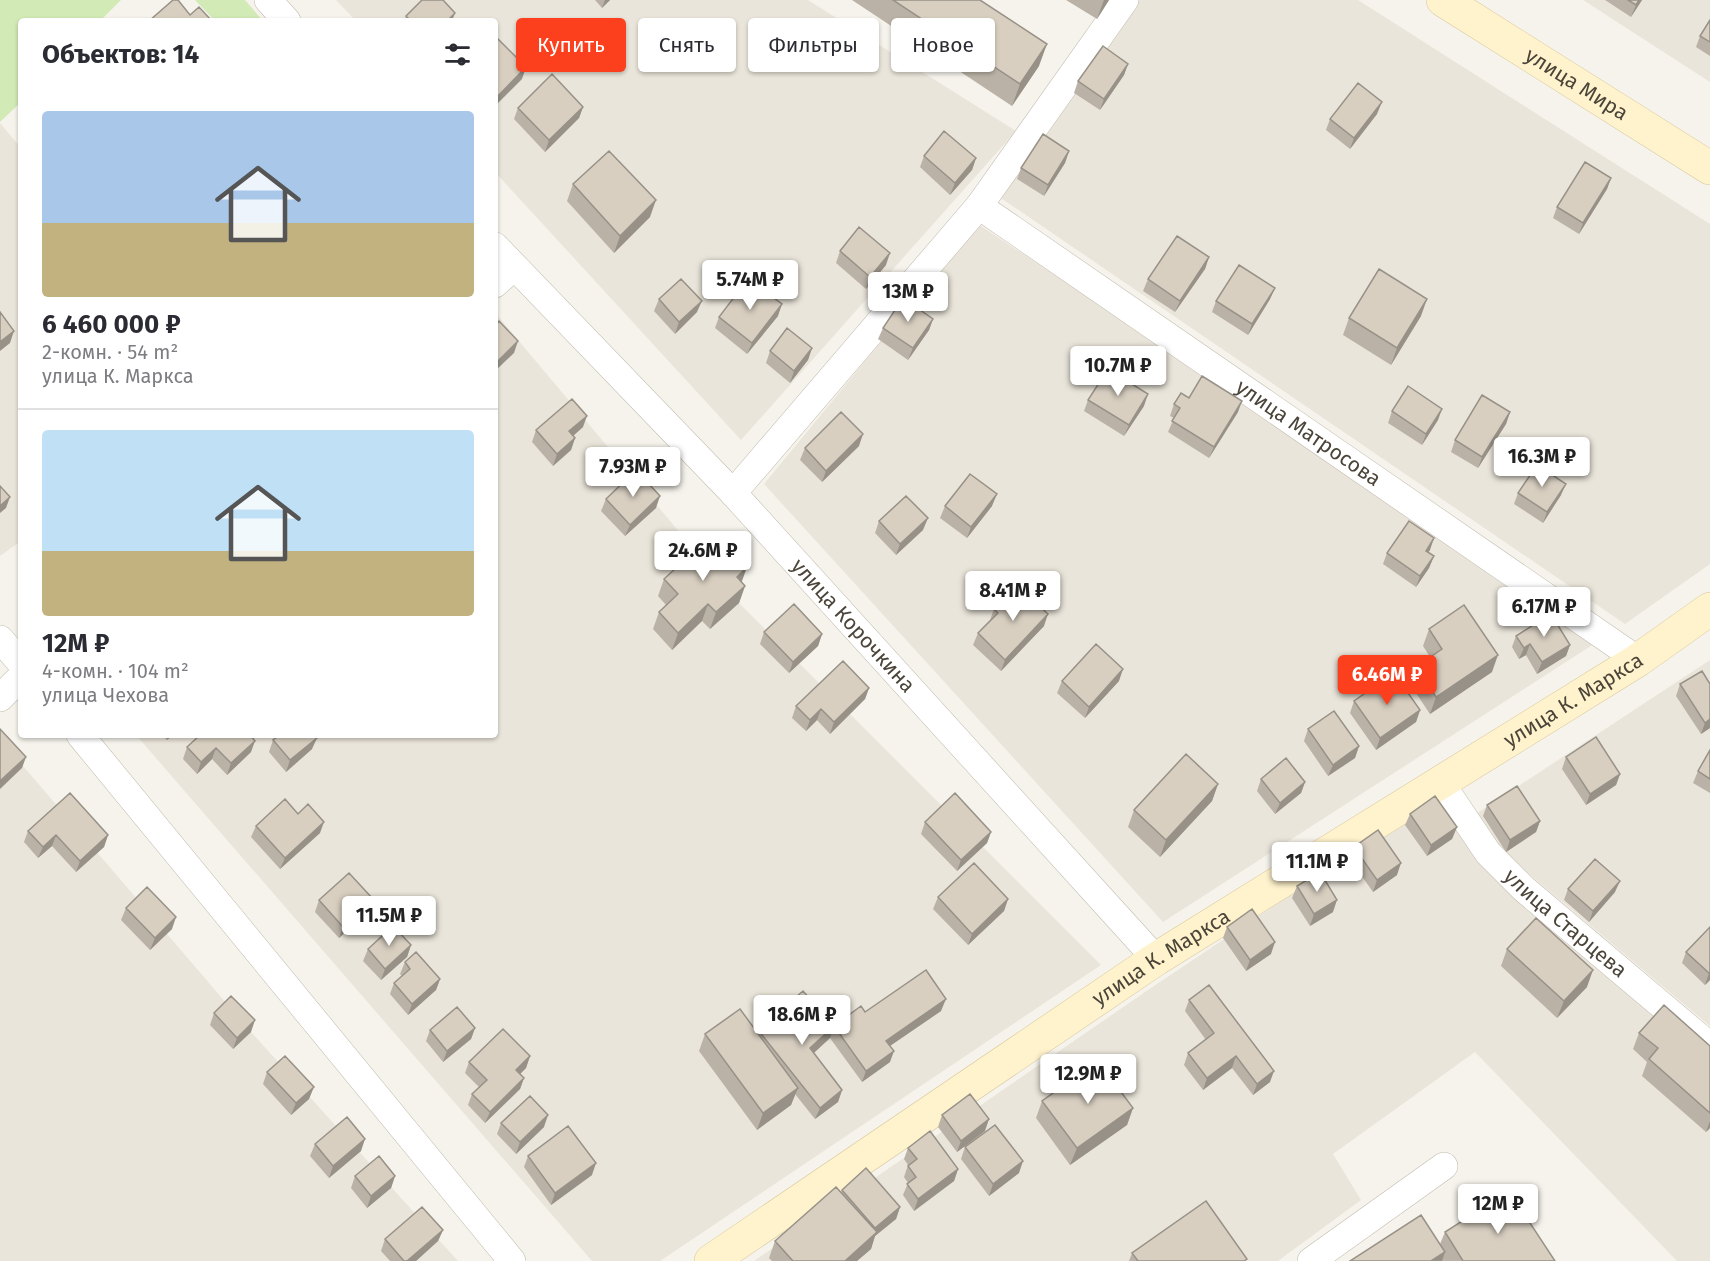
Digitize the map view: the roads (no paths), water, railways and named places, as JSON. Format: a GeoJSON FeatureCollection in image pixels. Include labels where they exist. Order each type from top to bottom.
{"type":"FeatureCollection","features":[{"type":"Feature","properties":{"kind":"main road","name":"улица Мира"},"geometry":{"type":"LineString","coordinates":[[1457,4],[1710,168]]}},
{"type":"Feature","properties":{"kind":"main road","name":"улица К. Маркса"},"geometry":{"type":"LineString","coordinates":[[711,1261],[1156,958],[1638,660],[1710,609]]}},
{"type":"Feature","properties":{"kind":"street"},"geometry":{"type":"LineString","coordinates":[[268,0],[284,18]]}},
{"type":"Feature","properties":{"kind":"street"},"geometry":{"type":"LineString","coordinates":[[734,493],[979,206],[1125,0]]}},
{"type":"Feature","properties":{"kind":"street","name":"улица Матросова"},"geometry":{"type":"LineString","coordinates":[[979,206],[1638,660]]}},
{"type":"Feature","properties":{"kind":"street","name":"улица Корочкина"},"geometry":{"type":"LineString","coordinates":[[498,255],[505,275],[734,493],[1156,958]]}},
{"type":"Feature","properties":{"kind":"street"},"geometry":{"type":"LineString","coordinates":[[0,639],[18,660]]}},
{"type":"Feature","properties":{"kind":"street"},"geometry":{"type":"LineString","coordinates":[[0,698],[18,680]]}},
{"type":"Feature","properties":{"kind":"street"},"geometry":{"type":"LineString","coordinates":[[82,738],[512,1261]]}},
{"type":"Feature","properties":{"kind":"street","name":"улица Старцева"},"geometry":{"type":"LineString","coordinates":[[1440,783],[1488,853],[1524,889],[1710,1046]]}},
{"type":"Feature","properties":{"kind":"street"},"geometry":{"type":"LineString","coordinates":[[1311,1261],[1444,1166]]}}]}
